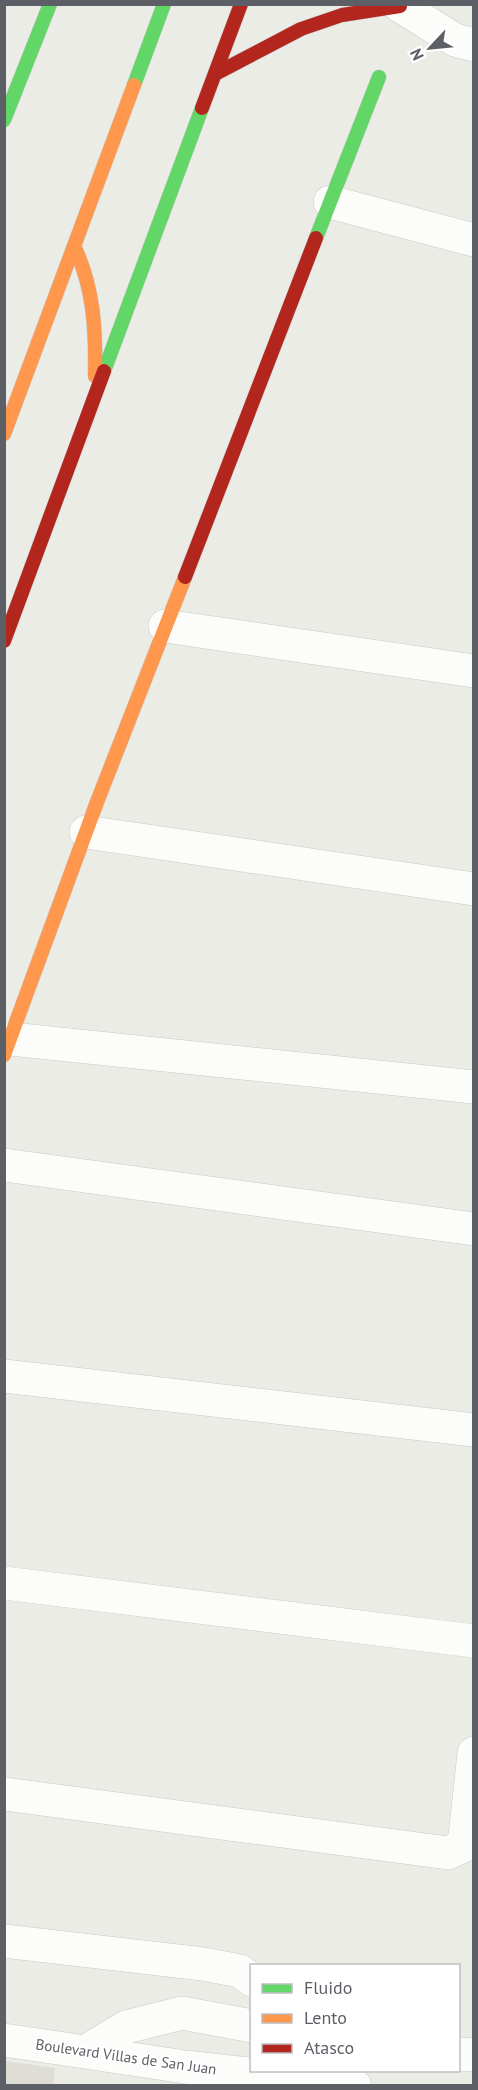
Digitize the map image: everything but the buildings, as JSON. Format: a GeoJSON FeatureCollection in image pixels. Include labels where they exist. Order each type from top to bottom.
{"type":"FeatureCollection","features":[{"type":"Feature","properties":{"kind":"street"},"geometry":{"type":"LineString","coordinates":[[41,27],[43,4]]}},
{"type":"Feature","properties":{"kind":"street"},"geometry":{"type":"LineString","coordinates":[[4,120],[50,4]]}},
{"type":"Feature","properties":{"kind":"street"},"geometry":{"type":"LineString","coordinates":[[4,434],[164,4]]}},
{"type":"Feature","properties":{"kind":"street"},"geometry":{"type":"LineString","coordinates":[[4,640],[241,4]]}},
{"type":"Feature","properties":{"kind":"street"},"geometry":{"type":"LineString","coordinates":[[217,73],[301,29],[342,15],[399,5],[455,40],[474,45]]}},
{"type":"Feature","properties":{"kind":"street"},"geometry":{"type":"LineString","coordinates":[[379,77],[86,832],[6,1050],[474,1087]]}},
{"type":"Feature","properties":{"kind":"street"},"geometry":{"type":"LineString","coordinates":[[330,202],[474,240]]}},
{"type":"Feature","properties":{"kind":"street"},"geometry":{"type":"LineString","coordinates":[[74,246],[83,264],[93,296],[94,399]]}},
{"type":"Feature","properties":{"kind":"street"},"geometry":{"type":"LineString","coordinates":[[165,626],[474,671]]}},
{"type":"Feature","properties":{"kind":"street"},"geometry":{"type":"LineString","coordinates":[[86,832],[474,889]]}},
{"type":"Feature","properties":{"kind":"street"},"geometry":{"type":"LineString","coordinates":[[4,1165],[474,1229]]}},
{"type":"Feature","properties":{"kind":"street"},"geometry":{"type":"LineString","coordinates":[[4,1376],[474,1430]]}},
{"type":"Feature","properties":{"kind":"street"},"geometry":{"type":"LineString","coordinates":[[4,1583],[474,1641]]}},
{"type":"Feature","properties":{"kind":"street"},"geometry":{"type":"LineString","coordinates":[[4,1794],[448,1853],[461,1847],[465,1837],[474,1753]]}},
{"type":"Feature","properties":{"kind":"street"},"geometry":{"type":"LineString","coordinates":[[4,1941],[203,1964],[240,1971],[250,1978]]}},
{"type":"Feature","properties":{"kind":"street"},"geometry":{"type":"LineString","coordinates":[[85,2052],[126,2027],[182,2013],[250,2026]]}},
{"type":"Feature","properties":{"kind":"street","name":"Boulevard Villas de San Juan"},"geometry":{"type":"LineString","coordinates":[[4,2040],[85,2052],[184,2076],[355,2085]]}},
{"type":"Feature","properties":{"kind":"shaded area"},"geometry":{"type":"Polygon","coordinates":[[[5,2061],[55,2068],[53,2085],[5,2085],[5,2061]]]}},
{"type":"Feature","properties":{"kind":"traffic: fast"},"geometry":{"type":"LineString","coordinates":[[4,120],[50,4]]}},
{"type":"Feature","properties":{"kind":"traffic: fast"},"geometry":{"type":"LineString","coordinates":[[134,85],[164,4]]}},
{"type":"Feature","properties":{"kind":"traffic: fast"},"geometry":{"type":"LineString","coordinates":[[316,238],[379,77]]}},
{"type":"Feature","properties":{"kind":"traffic: fast"},"geometry":{"type":"LineString","coordinates":[[104,371],[202,108]]}},
{"type":"Feature","properties":{"kind":"traffic: slow"},"geometry":{"type":"LineString","coordinates":[[4,434],[134,85]]}},
{"type":"Feature","properties":{"kind":"traffic: slow"},"geometry":{"type":"LineString","coordinates":[[74,246],[90,293],[95,342],[95,376]]}},
{"type":"Feature","properties":{"kind":"traffic: slow"},"geometry":{"type":"LineString","coordinates":[[4,1055],[97,802],[185,577]]}},
{"type":"Feature","properties":{"kind":"traffic: jam"},"geometry":{"type":"LineString","coordinates":[[202,108],[241,4]]}},
{"type":"Feature","properties":{"kind":"traffic: jam"},"geometry":{"type":"LineString","coordinates":[[217,73],[301,29],[342,15],[400,6]]}},
{"type":"Feature","properties":{"kind":"traffic: jam"},"geometry":{"type":"LineString","coordinates":[[185,577],[316,238]]}},
{"type":"Feature","properties":{"kind":"traffic: jam"},"geometry":{"type":"LineString","coordinates":[[4,641],[104,371]]}}]}
